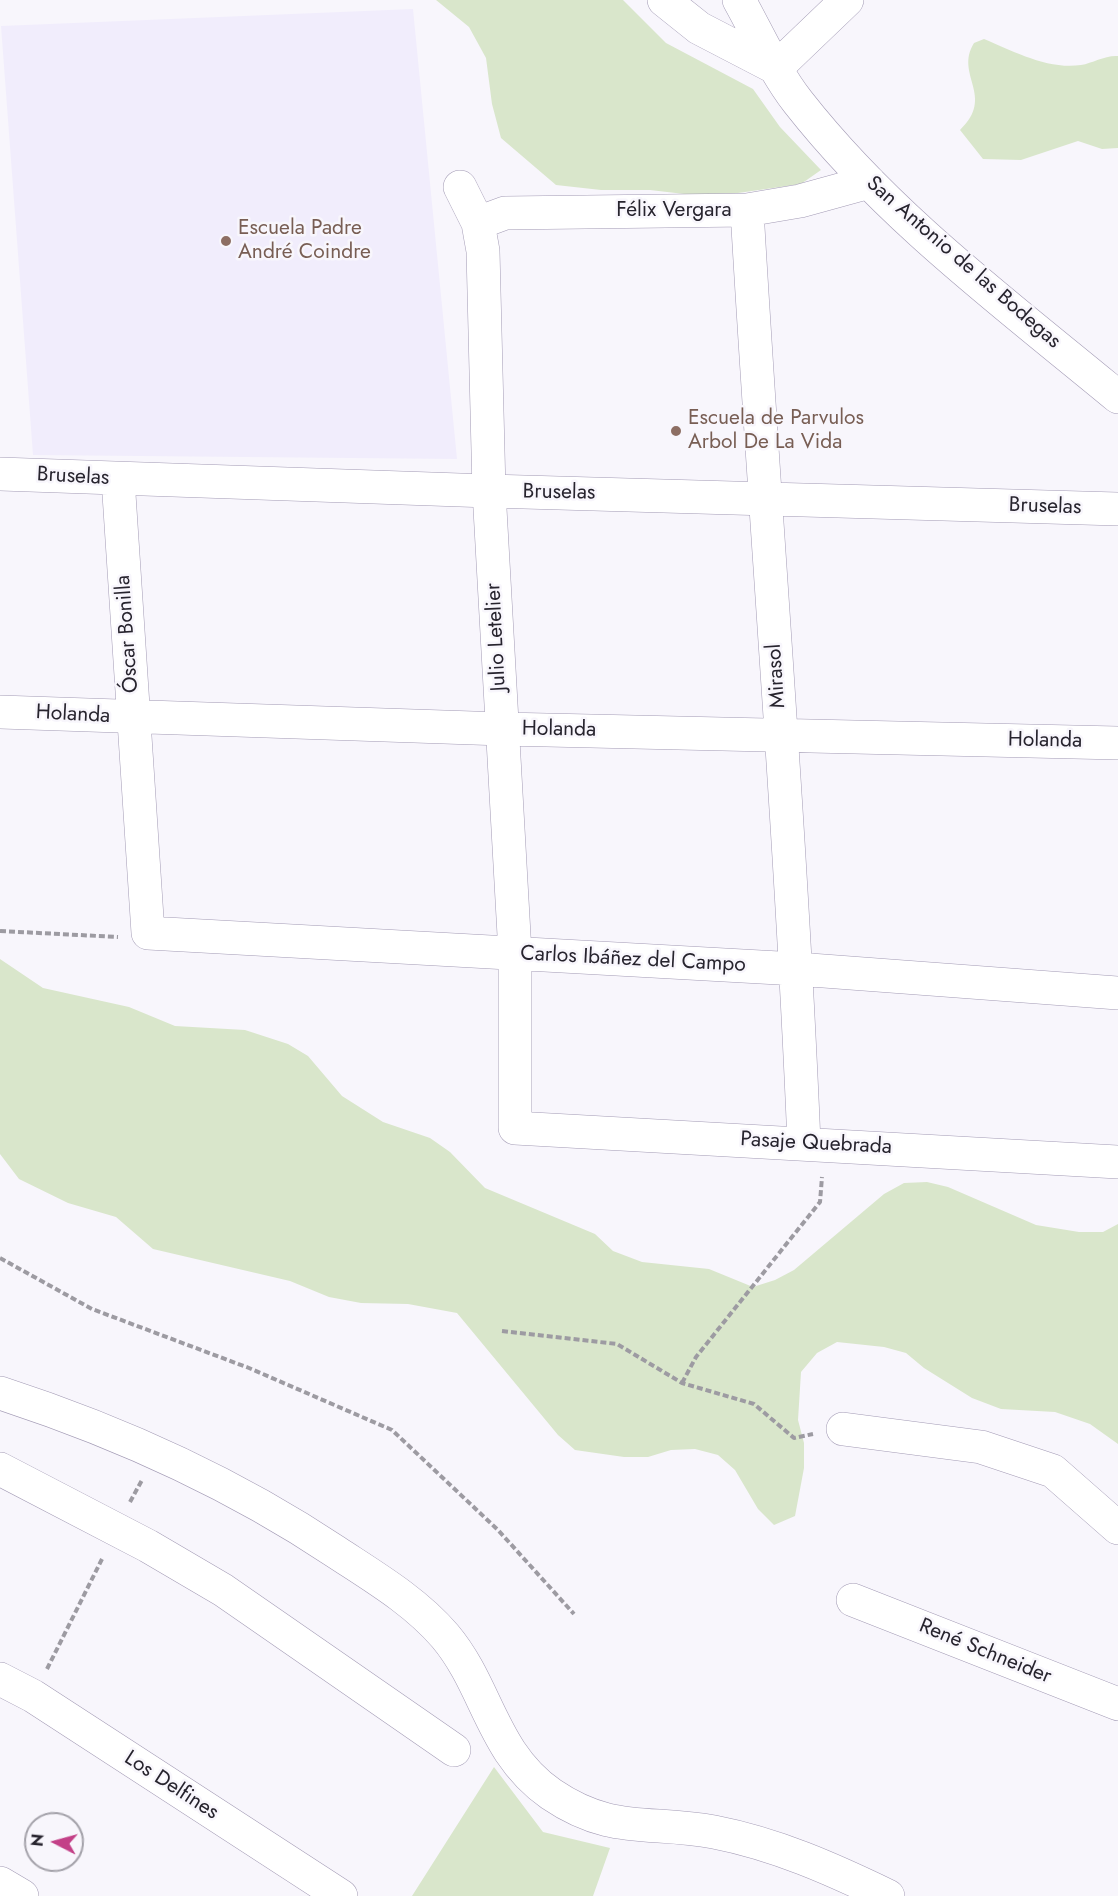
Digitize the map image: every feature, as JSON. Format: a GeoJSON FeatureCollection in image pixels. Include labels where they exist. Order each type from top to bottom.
{"type":"FeatureCollection","features":[{"type":"Feature","properties":{"kind":"street"},"geometry":{"type":"LineString","coordinates":[[664,0],[699,28],[776,68],[847,0]]}},
{"type":"Feature","properties":{"kind":"street","name":"San Antonio de las Bodegas"},"geometry":{"type":"LineString","coordinates":[[739,0],[776,68],[798,101],[869,182],[930,240],[1118,398]]}},
{"type":"Feature","properties":{"kind":"street","name":"Félix Vergara"},"geometry":{"type":"LineString","coordinates":[[478,223],[505,213],[747,210],[800,201],[869,182]]}},
{"type":"Feature","properties":{"kind":"street","name":"Julio Letelier"},"geometry":{"type":"LineString","coordinates":[[460,187],[478,223],[483,251],[489,491],[515,953],[515,1128]]}},
{"type":"Feature","properties":{"kind":"street","name":"Mirasol"},"geometry":{"type":"LineString","coordinates":[[747,210],[763,498],[797,969],[815,1143]]}},
{"type":"Feature","properties":{"kind":"street","name":"Bruselas"},"geometry":{"type":"LineString","coordinates":[[0,474],[1118,509]]}},
{"type":"Feature","properties":{"kind":"street","name":"Óscar Bonilla"},"geometry":{"type":"LineString","coordinates":[[118,479],[148,933]]}},
{"type":"Feature","properties":{"kind":"street","name":"Holanda"},"geometry":{"type":"LineString","coordinates":[[0,712],[503,729],[1118,743]]}},
{"type":"Feature","properties":{"kind":"street","name":"Carlos Ibáñez del Campo"},"geometry":{"type":"LineString","coordinates":[[148,933],[797,969],[1118,993]]}},
{"type":"Feature","properties":{"kind":"street","name":"Pasaje Quebrada"},"geometry":{"type":"LineString","coordinates":[[515,1128],[815,1143],[1118,1162]]}},
{"type":"Feature","properties":{"kind":"street"},"geometry":{"type":"LineString","coordinates":[[0,1393],[156,1451],[278,1514],[378,1579],[424,1615],[462,1660],[497,1733],[511,1754],[548,1792],[572,1807],[623,1825],[674,1827],[752,1841],[790,1852],[856,1888],[888,1896]]}},
{"type":"Feature","properties":{"kind":"street"},"geometry":{"type":"LineString","coordinates":[[843,1429],[981,1447],[1053,1471],[1118,1528]]}},
{"type":"Feature","properties":{"kind":"street"},"geometry":{"type":"LineString","coordinates":[[0,1469],[179,1563],[223,1590],[454,1750]]}},
{"type":"Feature","properties":{"kind":"street","name":"René Schneider"},"geometry":{"type":"LineString","coordinates":[[853,1599],[1118,1704]]}},
{"type":"Feature","properties":{"kind":"street","name":"Los Delfines"},"geometry":{"type":"LineString","coordinates":[[0,1679],[33,1696],[341,1896]]}},
{"type":"Feature","properties":{"kind":"street"},"geometry":{"type":"LineString","coordinates":[[0,1883],[22,1896]]}},
{"type":"Feature","properties":{"kind":"path"},"geometry":{"type":"LineString","coordinates":[[0,932],[122,937],[148,933]]}},
{"type":"Feature","properties":{"kind":"path"},"geometry":{"type":"LineString","coordinates":[[682,1383],[696,1357],[820,1202],[815,1143]]}},
{"type":"Feature","properties":{"kind":"path"},"geometry":{"type":"LineString","coordinates":[[0,1258],[92,1310],[249,1368],[392,1430],[498,1530],[574,1614]]}},
{"type":"Feature","properties":{"kind":"path"},"geometry":{"type":"LineString","coordinates":[[502,1331],[617,1344],[682,1383],[754,1404],[794,1438],[843,1429]]}},
{"type":"Feature","properties":{"kind":"path"},"geometry":{"type":"LineString","coordinates":[[33,1696],[156,1451]]}},
{"type":"Feature","properties":{"kind":"shaded area","name":"Escuela Padre André Coindre"},"geometry":{"type":"Polygon","coordinates":[[[413,9],[457,459],[33,455],[1,26],[413,9]]]}},
{"type":"Feature","properties":{"kind":"green space"},"geometry":{"type":"Polygon","coordinates":[[[436,0],[623,0],[666,43],[753,89],[780,127],[821,170],[801,184],[710,197],[650,190],[601,190],[556,185],[501,138],[492,104],[486,58],[469,27],[436,0]]]}},
{"type":"Feature","properties":{"kind":"green space"},"geometry":{"type":"Polygon","coordinates":[[[984,39],[1019,54],[1056,65],[1081,65],[1118,56],[1118,148],[1102,149],[1078,141],[1021,160],[983,159],[960,130],[970,118],[975,107],[975,96],[968,65],[969,55],[974,43],[984,39]]]}},
{"type":"Feature","properties":{"kind":"green space"},"geometry":{"type":"Polygon","coordinates":[[[0,959],[43,988],[129,1007],[175,1026],[245,1030],[288,1044],[308,1056],[342,1096],[383,1122],[430,1138],[450,1152],[485,1188],[595,1234],[613,1251],[642,1262],[709,1269],[753,1287],[775,1280],[794,1270],[884,1194],[904,1183],[927,1182],[948,1187],[1036,1225],[1079,1232],[1103,1232],[1118,1224],[1118,1444],[1090,1424],[1055,1412],[1001,1409],[972,1398],[924,1368],[906,1353],[884,1347],[837,1342],[817,1353],[801,1372],[798,1420],[804,1443],[804,1468],[795,1516],[774,1525],[758,1509],[735,1470],[718,1455],[695,1449],[671,1450],[648,1457],[624,1457],[575,1450],[558,1435],[457,1313],[408,1304],[361,1303],[329,1297],[290,1281],[153,1249],[116,1217],[68,1203],[19,1179],[0,1154],[0,959]]]}},
{"type":"Feature","properties":{"kind":"green space"},"geometry":{"type":"Polygon","coordinates":[[[494,1767],[543,1832],[610,1848],[593,1896],[412,1896],[494,1767]]]}},
{"type":"Feature","properties":{"kind":"place","name":"Escuela Padre André Coindre"},"geometry":{"type":"Point","coordinates":[226,241]}},
{"type":"Feature","properties":{"kind":"place","name":"Escuela de Parvulos Arbol De La Vida"},"geometry":{"type":"Point","coordinates":[676,431]}}]}
